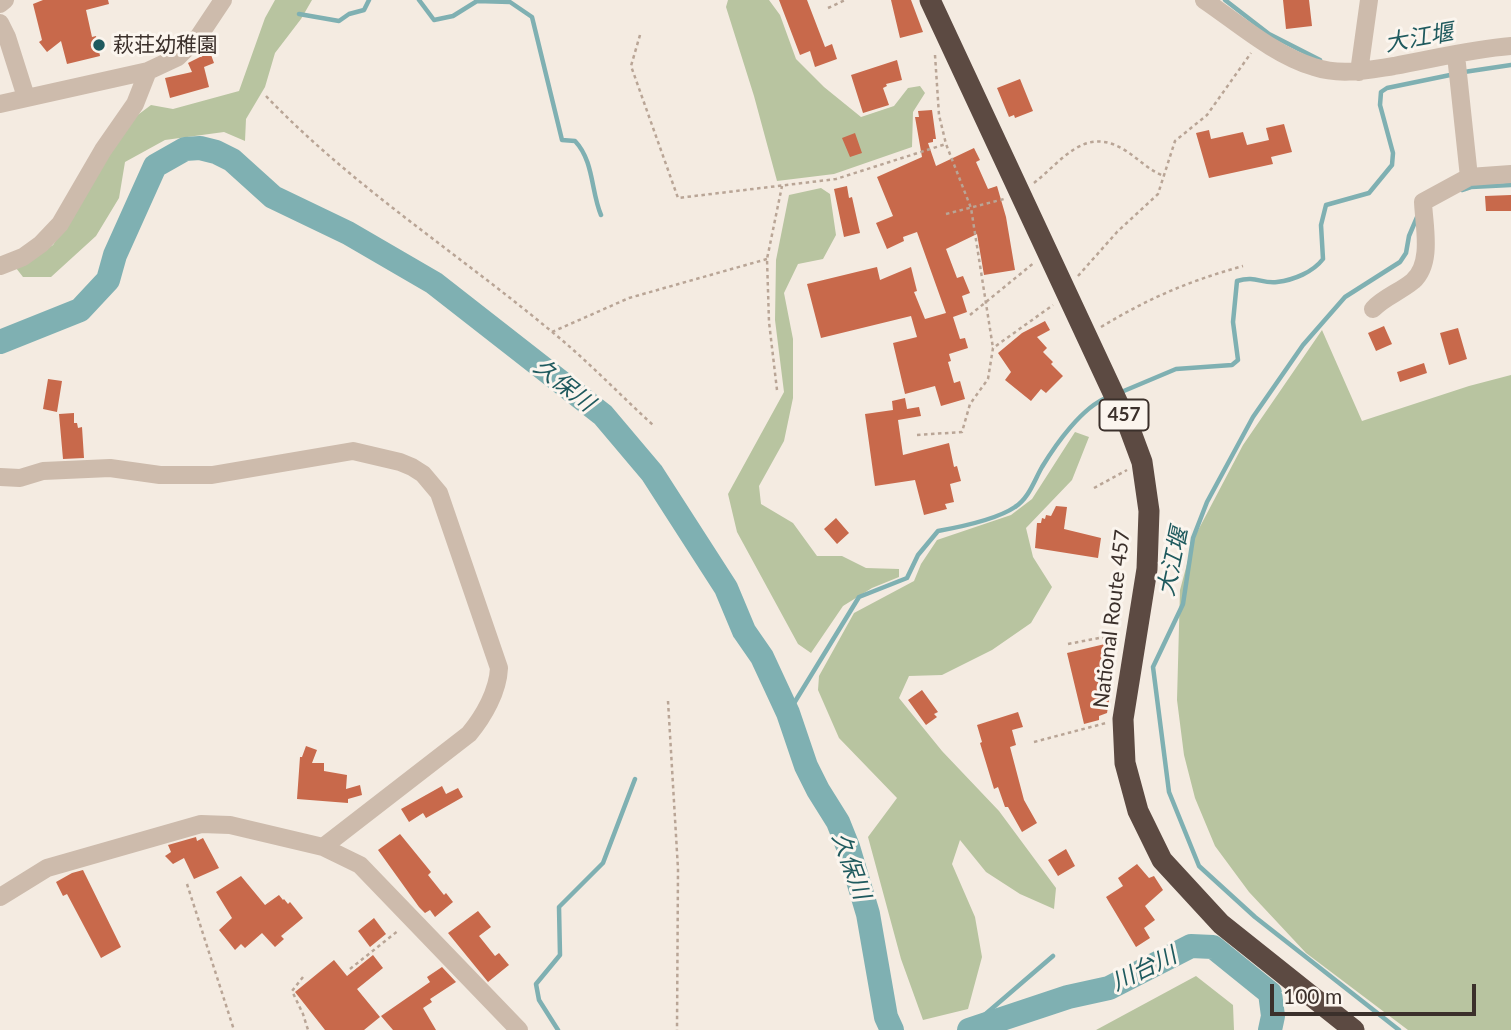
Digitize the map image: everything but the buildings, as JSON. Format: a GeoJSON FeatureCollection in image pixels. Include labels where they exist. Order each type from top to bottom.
{"type":"FeatureCollection","features":[{"type":"Feature","properties":{"kind":"highway","name":"National Route 457"},"geometry":{"type":"LineString","coordinates":[[930,0],[1129,427],[1142,462],[1149,510],[1147,569],[1123,719],[1125,763],[1138,811],[1162,860],[1221,924],[1340,1026]]}},
{"type":"Feature","properties":{"kind":"street"},"geometry":{"type":"LineString","coordinates":[[0,4],[5,0]]}},
{"type":"Feature","properties":{"kind":"street"},"geometry":{"type":"LineString","coordinates":[[1204,0],[1290,58],[1314,68],[1359,72],[1486,48],[1511,47]]}},
{"type":"Feature","properties":{"kind":"street"},"geometry":{"type":"LineString","coordinates":[[1359,72],[1369,0]]}},
{"type":"Feature","properties":{"kind":"street"},"geometry":{"type":"LineString","coordinates":[[0,104],[148,71],[178,57],[199,36],[219,2]]}},
{"type":"Feature","properties":{"kind":"street"},"geometry":{"type":"LineString","coordinates":[[0,23],[8,37],[26,97]]}},
{"type":"Feature","properties":{"kind":"street"},"geometry":{"type":"LineString","coordinates":[[1456,55],[1469,177]]}},
{"type":"Feature","properties":{"kind":"street"},"geometry":{"type":"LineString","coordinates":[[0,266],[23,257],[41,244],[60,224],[103,150],[135,104],[148,71]]}},
{"type":"Feature","properties":{"kind":"street"},"geometry":{"type":"LineString","coordinates":[[1373,309],[1415,280],[1425,259],[1423,202],[1469,177],[1511,174]]}},
{"type":"Feature","properties":{"kind":"street"},"geometry":{"type":"LineString","coordinates":[[0,477],[20,478],[43,471],[110,468],[160,475],[212,475],[353,451],[400,462],[423,474],[439,493],[499,668],[499,681],[480,721],[469,734],[323,847]]}},
{"type":"Feature","properties":{"kind":"street"},"geometry":{"type":"LineString","coordinates":[[0,897],[47,868],[201,824],[230,825],[323,847],[360,865],[519,1030]]}},
{"type":"Feature","properties":{"kind":"path"},"geometry":{"type":"LineString","coordinates":[[828,8],[845,0]]}},
{"type":"Feature","properties":{"kind":"path"},"geometry":{"type":"LineString","coordinates":[[640,35],[631,66],[678,198],[836,179],[946,144]]}},
{"type":"Feature","properties":{"kind":"path"},"geometry":{"type":"LineString","coordinates":[[993,348],[1066,292],[1117,232],[1158,194],[1175,141],[1207,115],[1261,39]]}},
{"type":"Feature","properties":{"kind":"path"},"geometry":{"type":"LineString","coordinates":[[917,435],[962,432],[970,404],[988,379],[993,348],[971,208],[946,144],[939,116],[934,48]]}},
{"type":"Feature","properties":{"kind":"path"},"geometry":{"type":"LineString","coordinates":[[266,96],[338,165],[552,332],[653,425]]}},
{"type":"Feature","properties":{"kind":"path"},"geometry":{"type":"LineString","coordinates":[[946,215],[1020,194],[1075,147],[1097,140],[1122,148],[1152,171],[1164,176]]}},
{"type":"Feature","properties":{"kind":"path"},"geometry":{"type":"LineString","coordinates":[[776,390],[769,322],[767,259],[782,186]]}},
{"type":"Feature","properties":{"kind":"path"},"geometry":{"type":"LineString","coordinates":[[970,315],[1047,253]]}},
{"type":"Feature","properties":{"kind":"path"},"geometry":{"type":"LineString","coordinates":[[552,332],[629,298],[767,259]]}},
{"type":"Feature","properties":{"kind":"path"},"geometry":{"type":"LineString","coordinates":[[1086,336],[1145,301],[1196,279],[1243,266]]}},
{"type":"Feature","properties":{"kind":"path"},"geometry":{"type":"LineString","coordinates":[[1094,488],[1142,462]]}},
{"type":"Feature","properties":{"kind":"path"},"geometry":{"type":"LineString","coordinates":[[1068,644],[1099,638],[1122,638]]}},
{"type":"Feature","properties":{"kind":"path"},"geometry":{"type":"LineString","coordinates":[[668,701],[678,869],[677,1030]]}},
{"type":"Feature","properties":{"kind":"path"},"geometry":{"type":"LineString","coordinates":[[1034,741],[1123,719]]}},
{"type":"Feature","properties":{"kind":"path"},"geometry":{"type":"LineString","coordinates":[[187,884],[234,1030]]}},
{"type":"Feature","properties":{"kind":"path"},"geometry":{"type":"LineString","coordinates":[[350,969],[413,919]]}},
{"type":"Feature","properties":{"kind":"path"},"geometry":{"type":"LineString","coordinates":[[303,977],[292,991],[308,1030]]}},
{"type":"Feature","properties":{"kind":"green space"},"geometry":{"type":"Polygon","coordinates":[[[275,0],[312,0],[275,53],[265,87],[246,119],[245,141],[224,132],[165,140],[125,162],[119,198],[96,236],[51,277],[23,277],[16,268],[53,245],[131,120],[151,105],[173,109],[239,91],[265,18],[275,0]]]}},
{"type":"Feature","properties":{"kind":"green space"},"geometry":{"type":"Polygon","coordinates":[[[728,0],[769,0],[780,15],[796,59],[824,87],[861,117],[894,106],[908,88],[920,86],[925,93],[913,112],[912,147],[834,174],[777,181],[726,7],[728,0]]]}},
{"type":"Feature","properties":{"kind":"green space"},"geometry":{"type":"Polygon","coordinates":[[[821,188],[830,194],[836,235],[823,259],[798,264],[784,293],[793,339],[793,398],[784,441],[759,486],[761,504],[793,523],[817,556],[842,556],[866,568],[899,569],[899,577],[872,588],[843,606],[811,653],[798,644],[737,532],[728,494],[784,392],[775,320],[776,260],[789,195],[821,188]]]}},
{"type":"Feature","properties":{"kind":"green space"},"geometry":{"type":"Polygon","coordinates":[[[1322,330],[1362,421],[1511,375],[1511,1030],[1408,1030],[1306,953],[1249,892],[1215,846],[1195,798],[1184,755],[1177,700],[1180,590],[1194,538],[1243,445],[1322,330]]]}},
{"type":"Feature","properties":{"kind":"green space"},"geometry":{"type":"Polygon","coordinates":[[[1075,432],[1089,437],[1072,480],[1026,528],[1033,557],[1052,587],[1031,623],[992,650],[942,675],[909,676],[899,698],[942,751],[999,811],[1056,888],[1054,909],[1020,894],[986,872],[960,840],[952,864],[975,917],[982,957],[968,1009],[923,1020],[901,959],[868,837],[897,798],[839,738],[818,690],[819,676],[854,613],[914,581],[921,564],[937,540],[1011,515],[1032,499],[1075,432]]]}},
{"type":"Feature","properties":{"kind":"green space"},"geometry":{"type":"Polygon","coordinates":[[[1196,976],[1233,1005],[1234,1030],[1096,1030],[1196,976]]]}},
{"type":"Feature","properties":{"kind":"waterway"},"geometry":{"type":"LineString","coordinates":[[299,14],[339,21],[349,14],[364,10],[369,0]]}},
{"type":"Feature","properties":{"kind":"waterway"},"geometry":{"type":"LineString","coordinates":[[419,0],[434,20],[453,16],[477,1],[510,2],[532,17],[562,140],[575,141],[586,158],[601,215]]}},
{"type":"Feature","properties":{"kind":"waterway","name":"大江堰"},"geometry":{"type":"LineString","coordinates":[[1225,0],[1269,34],[1320,60]]}},
{"type":"Feature","properties":{"kind":"waterway"},"geometry":{"type":"LineString","coordinates":[[1464,72],[1511,65]]}},
{"type":"Feature","properties":{"kind":"waterway"},"geometry":{"type":"LineString","coordinates":[[1119,393],[1176,369],[1232,365],[1238,360],[1233,322],[1237,281],[1283,281],[1303,275],[1319,264],[1323,259],[1321,225],[1326,205],[1369,193],[1392,165],[1393,153],[1380,105],[1381,92],[1387,88],[1455,74]]}},
{"type":"Feature","properties":{"kind":"waterway","name":"久保川"},"geometry":{"type":"LineString","coordinates":[[0,342],[80,310],[108,280],[115,255],[155,166],[185,149],[200,148],[232,160],[273,197],[348,233],[434,283],[603,415],[652,473],[726,588],[744,631],[762,657],[788,713],[806,766],[838,822],[848,847],[868,914],[886,1017],[892,1030]]}},
{"type":"Feature","properties":{"kind":"waterway","name":"大江堰"},"geometry":{"type":"LineString","coordinates":[[1462,190],[1511,185]]}},
{"type":"Feature","properties":{"kind":"waterway","name":"大江堰"},"geometry":{"type":"LineString","coordinates":[[1399,1030],[1255,917],[1199,866],[1169,792],[1153,667],[1183,604],[1193,538],[1207,502],[1253,417],[1303,345],[1345,297],[1400,262],[1406,253],[1409,236],[1418,215]]}},
{"type":"Feature","properties":{"kind":"waterway"},"geometry":{"type":"LineString","coordinates":[[788,713],[859,597],[907,578],[918,555],[938,531],[988,519],[1007,512],[1020,503],[1070,427],[1089,409],[1108,397]]}},
{"type":"Feature","properties":{"kind":"waterway"},"geometry":{"type":"LineString","coordinates":[[558,1030],[539,1000],[536,984],[560,955],[559,907],[603,863],[635,779]]}},
{"type":"Feature","properties":{"kind":"waterway","name":"川台川"},"geometry":{"type":"LineString","coordinates":[[969,1030],[1068,997],[1109,988],[1191,946],[1213,947],[1270,993],[1273,1016],[1270,1030]]}},
{"type":"Feature","properties":{"kind":"waterway"},"geometry":{"type":"LineString","coordinates":[[967,1030],[1053,956]]}},
{"type":"Feature","properties":{"kind":"place","name":"萩荘幼稚園"},"geometry":{"type":"Point","coordinates":[99,45]}}]}
